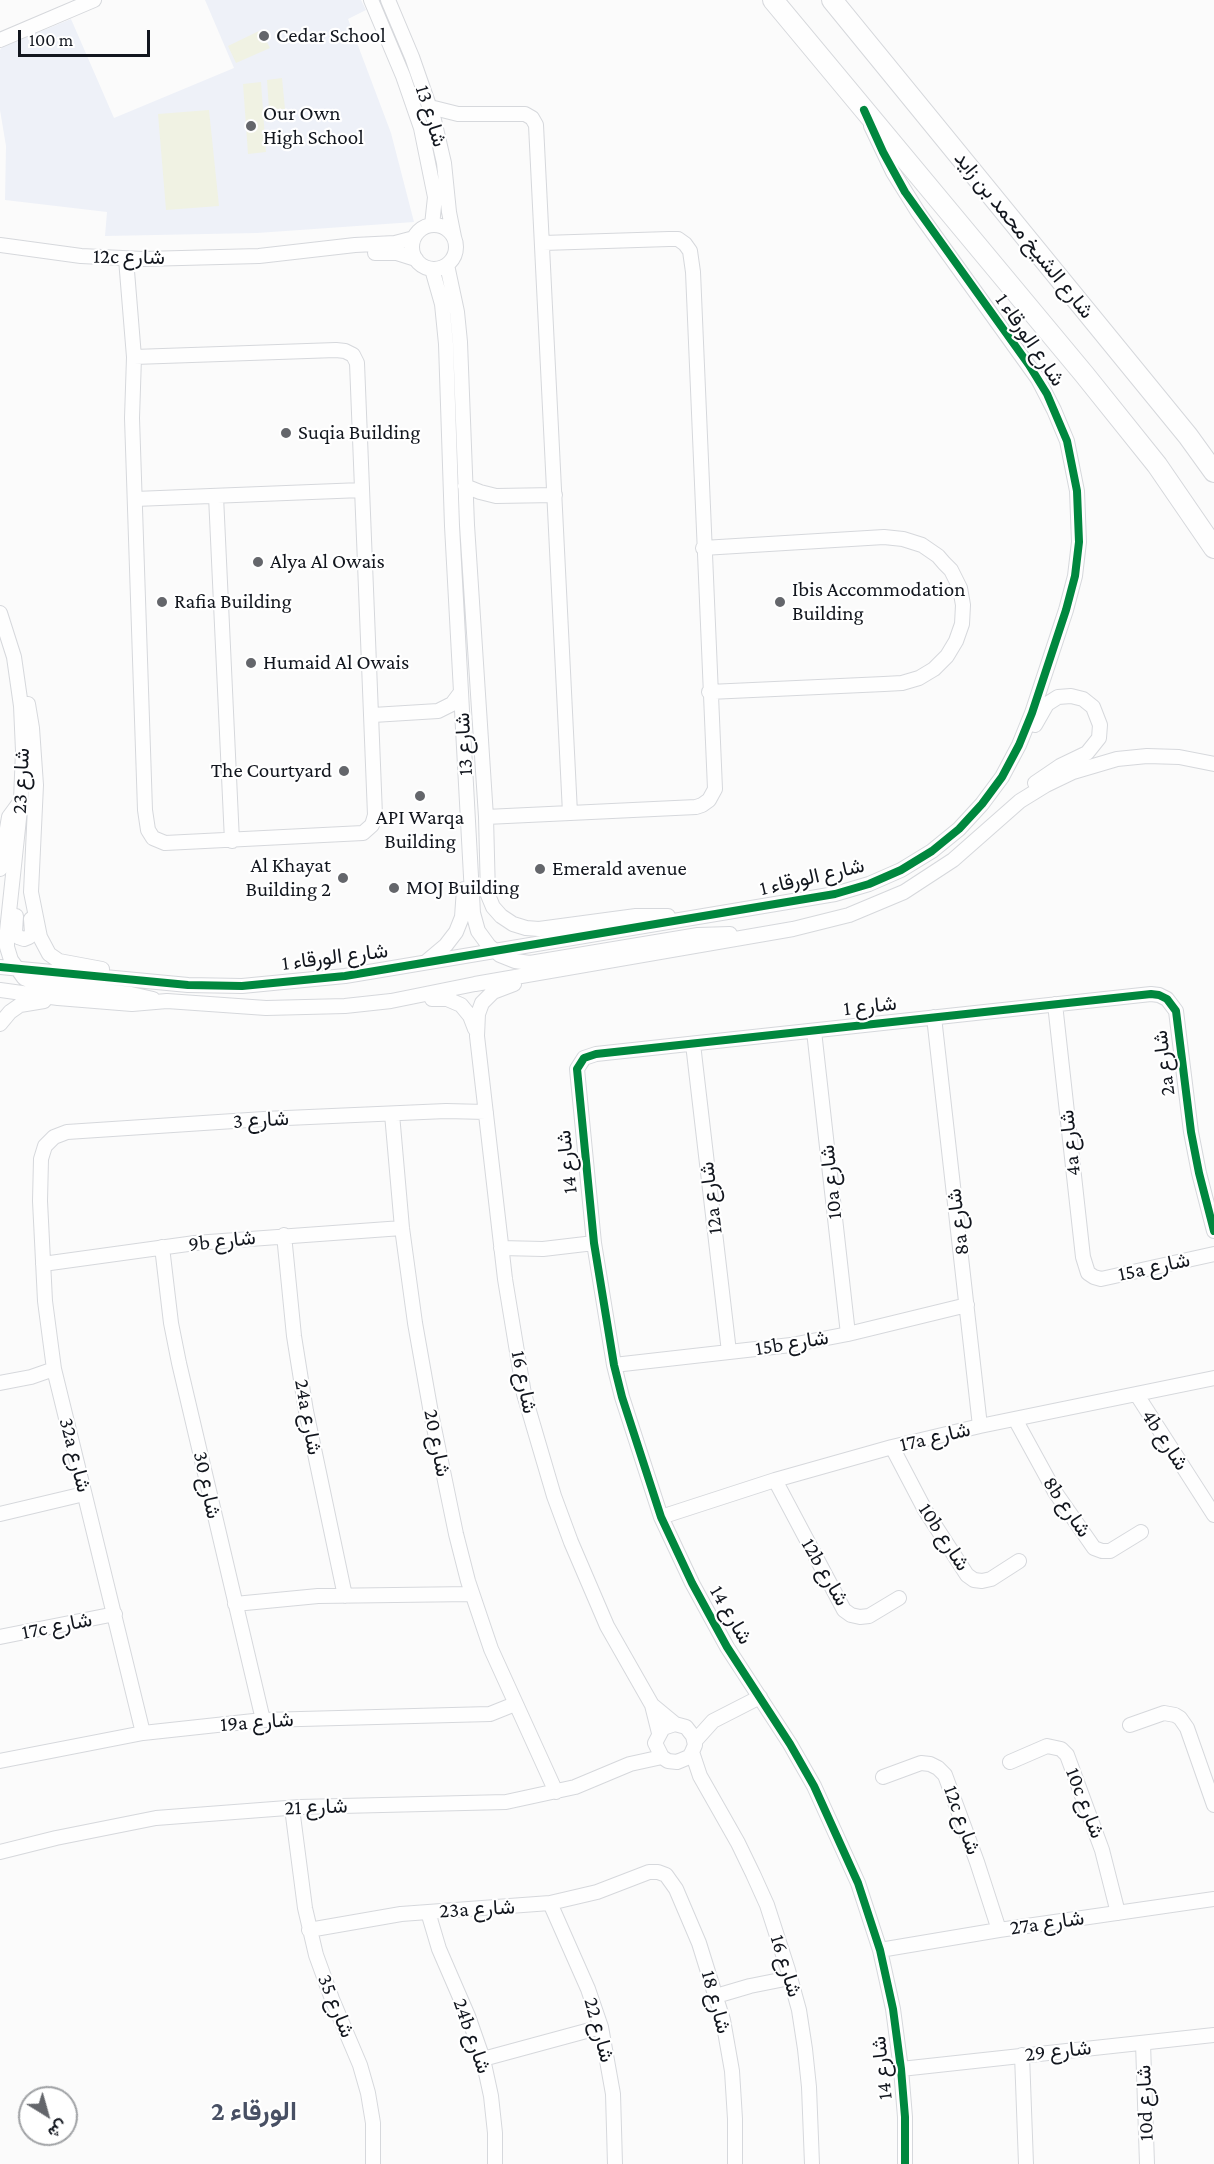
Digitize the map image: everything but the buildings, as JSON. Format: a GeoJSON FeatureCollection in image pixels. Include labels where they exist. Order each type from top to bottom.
{"type":"FeatureCollection","features":[{"type":"Feature","properties":{"kind":"highway","name":"شارع الشيخ محمد بن زايد"},"geometry":{"type":"LineString","coordinates":[[773,0],[1099,392],[1157,465],[1214,548]]}},
{"type":"Feature","properties":{"kind":"highway","name":"شارع الشيخ محمد بن زايد"},"geometry":{"type":"LineString","coordinates":[[832,0],[1188,436],[1214,472]]}},
{"type":"Feature","properties":{"kind":"street"},"geometry":{"type":"LineString","coordinates":[[0,40],[94,0]]}},
{"type":"Feature","properties":{"kind":"street","name":"شارع 13"},"geometry":{"type":"LineString","coordinates":[[371,0],[403,76],[421,128],[435,197],[432,225]]}},
{"type":"Feature","properties":{"kind":"street","name":"شارع 13"},"geometry":{"type":"LineString","coordinates":[[388,0],[412,57],[438,134],[446,171],[449,212],[454,237]]}},
{"type":"Feature","properties":{"kind":"street"},"geometry":{"type":"LineString","coordinates":[[430,107],[458,114],[525,114],[532,118],[538,134],[570,813]]}},
{"type":"Feature","properties":{"kind":"street","name":"شارع الورقاء 1"},"geometry":{"type":"LineString","coordinates":[[0,967],[165,984],[242,986],[318,980],[835,894],[885,877],[916,861],[946,840],[971,817],[1002,777],[1026,729],[1071,593],[1079,543],[1079,508],[1075,475],[1061,425],[1038,379],[905,192],[882,152],[864,110]]}},
{"type":"Feature","properties":{"kind":"street"},"geometry":{"type":"LineString","coordinates":[[438,134],[458,114]]}},
{"type":"Feature","properties":{"kind":"street"},"geometry":{"type":"LineString","coordinates":[[432,225],[445,228],[454,237],[455,252],[447,265],[432,269],[416,260],[412,249],[414,238],[419,230],[432,225]]}},
{"type":"Feature","properties":{"kind":"street","name":"12c شارع"},"geometry":{"type":"LineString","coordinates":[[0,245],[81,256],[130,259],[259,256],[355,245],[395,243],[414,238]]}},
{"type":"Feature","properties":{"kind":"street"},"geometry":{"type":"LineString","coordinates":[[486,817],[696,807],[702,806],[711,797],[714,789],[693,272],[690,251],[678,239],[669,238],[543,243]]}},
{"type":"Feature","properties":{"kind":"street","name":"12c شارع"},"geometry":{"type":"LineString","coordinates":[[259,256],[285,258],[390,253],[416,260]]}},
{"type":"Feature","properties":{"kind":"street"},"geometry":{"type":"LineString","coordinates":[[130,259],[134,357],[132,418],[145,810],[148,830],[153,838],[165,843],[358,835],[369,829],[375,815],[373,715],[357,363],[353,355],[345,351],[134,357]]}},
{"type":"Feature","properties":{"kind":"street","name":"شارع 13"},"geometry":{"type":"LineString","coordinates":[[447,265],[458,327],[466,511],[486,817],[488,895],[497,912],[513,924],[532,929],[636,916],[693,919]]}},
{"type":"Feature","properties":{"kind":"street","name":"شارع 13"},"geometry":{"type":"LineString","coordinates":[[432,269],[442,304],[446,330],[452,526],[474,919],[484,941],[494,950]]}},
{"type":"Feature","properties":{"kind":"street"},"geometry":{"type":"LineString","coordinates":[[465,486],[496,495],[555,495]]}},
{"type":"Feature","properties":{"kind":"street"},"geometry":{"type":"LineString","coordinates":[[135,500],[362,490]]}},
{"type":"Feature","properties":{"kind":"street"},"geometry":{"type":"LineString","coordinates":[[466,511],[496,495]]}},
{"type":"Feature","properties":{"kind":"street"},"geometry":{"type":"LineString","coordinates":[[216,496],[232,840]]}},
{"type":"Feature","properties":{"kind":"street"},"geometry":{"type":"LineString","coordinates":[[703,548],[884,537],[903,539],[922,545],[938,556],[951,570],[960,588],[963,605],[962,624],[956,641],[940,662],[919,678],[902,683],[709,692]]}},
{"type":"Feature","properties":{"kind":"street","name":"شارع 23"},"geometry":{"type":"LineString","coordinates":[[0,613],[29,709],[35,766],[35,820],[31,876],[33,905],[45,949],[54,958],[71,965],[134,974],[165,984]]}},
{"type":"Feature","properties":{"kind":"street","name":"شارع 23"},"geometry":{"type":"LineString","coordinates":[[14,657],[23,736],[21,800],[7,939],[9,954],[16,970]]}},
{"type":"Feature","properties":{"kind":"street"},"geometry":{"type":"LineString","coordinates":[[373,715],[438,711],[452,704],[461,692]]}},
{"type":"Feature","properties":{"kind":"street"},"geometry":{"type":"LineString","coordinates":[[1002,777],[1021,752],[1047,704],[1058,697],[1071,696],[1083,699],[1093,707],[1099,719],[1100,732],[1092,749],[1046,775],[1032,786],[1020,801]]}},
{"type":"Feature","properties":{"kind":"street"},"geometry":{"type":"LineString","coordinates":[[438,711],[453,717],[464,729]]}},
{"type":"Feature","properties":{"kind":"street","name":"شارع الورقاء 1"},"geometry":{"type":"LineString","coordinates":[[0,990],[58,998],[132,1004],[158,1001],[266,1008],[339,1007],[391,1001],[475,984],[753,936],[831,920],[868,908],[904,892],[953,860],[1020,801],[1073,772],[1117,759],[1163,756],[1194,759],[1214,764]]}},
{"type":"Feature","properties":{"kind":"street"},"geometry":{"type":"LineString","coordinates":[[0,869],[2,845],[9,817],[21,800]]}},
{"type":"Feature","properties":{"kind":"street"},"geometry":{"type":"LineString","coordinates":[[18,830],[20,872],[15,930],[18,937],[24,939],[31,935],[33,930],[27,897],[31,876]]}},
{"type":"Feature","properties":{"kind":"street"},"geometry":{"type":"LineString","coordinates":[[423,963],[446,945],[459,927],[465,882],[470,867]]}},
{"type":"Feature","properties":{"kind":"street"},"geometry":{"type":"LineString","coordinates":[[0,925],[10,892]]}},
{"type":"Feature","properties":{"kind":"street"},"geometry":{"type":"LineString","coordinates":[[494,950],[514,961],[530,963],[709,934],[753,936]]}},
{"type":"Feature","properties":{"kind":"street"},"geometry":{"type":"LineString","coordinates":[[16,970],[24,978],[38,984],[131,994],[158,1001]]}},
{"type":"Feature","properties":{"kind":"street","name":"شارع 16"},"geometry":{"type":"LineString","coordinates":[[538,974],[497,990],[486,998],[478,1014],[477,1036],[502,1253],[524,1394],[554,1496],[592,1594],[652,1706],[657,1738]]}},
{"type":"Feature","properties":{"kind":"street","name":"شارع 1"},"geometry":{"type":"LineString","coordinates":[[579,1063],[584,1058],[597,1054],[814,1030],[1151,994],[1167,999]]}},
{"type":"Feature","properties":{"kind":"street"},"geometry":{"type":"LineString","coordinates":[[0,1024],[10,1012],[20,1005],[58,998]]}},
{"type":"Feature","properties":{"kind":"street","name":"شارع 16"},"geometry":{"type":"LineString","coordinates":[[391,1001],[442,998],[452,1000],[468,1012],[477,1036]]}},
{"type":"Feature","properties":{"kind":"street","name":"2a شارع"},"geometry":{"type":"LineString","coordinates":[[1167,999],[1176,1011],[1191,1132],[1214,1231]]}},
{"type":"Feature","properties":{"kind":"street","name":"4a شارع"},"geometry":{"type":"LineString","coordinates":[[1055,1004],[1083,1257],[1088,1273],[1094,1277]]}},
{"type":"Feature","properties":{"kind":"street","name":"8a شارع"},"geometry":{"type":"LineString","coordinates":[[934,1017],[980,1426]]}},
{"type":"Feature","properties":{"kind":"street","name":"10a شارع"},"geometry":{"type":"LineString","coordinates":[[814,1030],[848,1334]]}},
{"type":"Feature","properties":{"kind":"street","name":"12a شارع"},"geometry":{"type":"LineString","coordinates":[[693,1044],[729,1352]]}},
{"type":"Feature","properties":{"kind":"street","name":"شارع 14"},"geometry":{"type":"LineString","coordinates":[[579,1063],[576,1076],[594,1243],[614,1365],[622,1397],[662,1517],[709,1615],[796,1755],[830,1818],[858,1883],[880,1950],[893,2009],[902,2069],[905,2164]]}},
{"type":"Feature","properties":{"kind":"street","name":"شارع 3"},"geometry":{"type":"LineString","coordinates":[[41,1172],[41,1155],[48,1142],[58,1135],[76,1132],[264,1119],[485,1108]]}},
{"type":"Feature","properties":{"kind":"street","name":"شارع 20"},"geometry":{"type":"LineString","coordinates":[[392,1114],[402,1228],[415,1323],[456,1534],[472,1594],[495,1659],[540,1757],[552,1793]]}},
{"type":"Feature","properties":{"kind":"street","name":"32a شارع"},"geometry":{"type":"LineString","coordinates":[[41,1172],[43,1264],[54,1369],[142,1732]]}},
{"type":"Feature","properties":{"kind":"street","name":"9b شارع"},"geometry":{"type":"LineString","coordinates":[[43,1264],[162,1247],[284,1235],[402,1228]]}},
{"type":"Feature","properties":{"kind":"street","name":"24a شارع"},"geometry":{"type":"LineString","coordinates":[[284,1235],[294,1336],[306,1411],[345,1596]]}},
{"type":"Feature","properties":{"kind":"street"},"geometry":{"type":"LineString","coordinates":[[502,1253],[594,1243]]}},
{"type":"Feature","properties":{"kind":"street","name":"شارع 30"},"geometry":{"type":"LineString","coordinates":[[162,1247],[171,1323],[179,1363],[263,1720]]}},
{"type":"Feature","properties":{"kind":"street","name":"15a شارع"},"geometry":{"type":"LineString","coordinates":[[1094,1277],[1101,1279],[1214,1254]]}},
{"type":"Feature","properties":{"kind":"street","name":"15b شارع"},"geometry":{"type":"LineString","coordinates":[[614,1365],[791,1345],[848,1334],[967,1305]]}},
{"type":"Feature","properties":{"kind":"street"},"geometry":{"type":"LineString","coordinates":[[0,1383],[31,1377],[54,1369]]}},
{"type":"Feature","properties":{"kind":"street","name":"17a شارع"},"geometry":{"type":"LineString","coordinates":[[662,1517],[775,1480],[892,1447],[980,1426],[1214,1378]]}},
{"type":"Feature","properties":{"kind":"street","name":"4b شارع"},"geometry":{"type":"LineString","coordinates":[[1137,1395],[1214,1515]]}},
{"type":"Feature","properties":{"kind":"street","name":"8b شارع"},"geometry":{"type":"LineString","coordinates":[[1015,1419],[1050,1484],[1095,1548],[1110,1551],[1141,1532]]}},
{"type":"Feature","properties":{"kind":"street","name":"10b شارع"},"geometry":{"type":"LineString","coordinates":[[892,1447],[925,1510],[967,1575],[974,1580],[991,1579],[1019,1561]]}},
{"type":"Feature","properties":{"kind":"street","name":"12b شارع"},"geometry":{"type":"LineString","coordinates":[[775,1480],[844,1610],[851,1615],[868,1616],[899,1598]]}},
{"type":"Feature","properties":{"kind":"street"},"geometry":{"type":"LineString","coordinates":[[0,1514],[84,1494]]}},
{"type":"Feature","properties":{"kind":"street"},"geometry":{"type":"LineString","coordinates":[[235,1604],[290,1598],[472,1594]]}},
{"type":"Feature","properties":{"kind":"street","name":"17c شارع"},"geometry":{"type":"LineString","coordinates":[[0,1637],[115,1614]]}},
{"type":"Feature","properties":{"kind":"street"},"geometry":{"type":"LineString","coordinates":[[713,1721],[689,1757],[677,1762],[668,1761],[662,1757],[657,1738],[663,1728],[713,1721],[758,1694]]}},
{"type":"Feature","properties":{"kind":"street","name":"19a شارع"},"geometry":{"type":"LineString","coordinates":[[0,1761],[142,1732],[263,1720],[490,1714],[515,1704]]}},
{"type":"Feature","properties":{"kind":"street","name":"شارع 16"},"geometry":{"type":"LineString","coordinates":[[652,1706],[680,1725]]}},
{"type":"Feature","properties":{"kind":"street"},"geometry":{"type":"LineString","coordinates":[[1130,1725],[1164,1713],[1180,1718],[1187,1728],[1214,1805]]}},
{"type":"Feature","properties":{"kind":"street"},"geometry":{"type":"LineString","coordinates":[[680,1725],[693,1736],[694,1747]]}},
{"type":"Feature","properties":{"kind":"street","name":"شارع 21"},"geometry":{"type":"LineString","coordinates":[[630,1764],[657,1738]]}},
{"type":"Feature","properties":{"kind":"street","name":"10c شارع"},"geometry":{"type":"LineString","coordinates":[[1010,1762],[1047,1746],[1061,1749],[1066,1755],[1102,1850],[1118,1913]]}},
{"type":"Feature","properties":{"kind":"street","name":"شارع 16"},"geometry":{"type":"LineString","coordinates":[[694,1747],[704,1784],[733,1833],[766,1905],[789,1974],[799,2010],[808,2077],[812,2164]]}},
{"type":"Feature","properties":{"kind":"street","name":"شارع 21"},"geometry":{"type":"LineString","coordinates":[[0,1852],[154,1819],[296,1807],[506,1802],[552,1793],[594,1781],[630,1764],[662,1757]]}},
{"type":"Feature","properties":{"kind":"street","name":"شارع 16"},"geometry":{"type":"LineString","coordinates":[[677,1762],[704,1784]]}},
{"type":"Feature","properties":{"kind":"street","name":"12c شارع"},"geometry":{"type":"LineString","coordinates":[[883,1778],[921,1763],[930,1764],[945,1774],[964,1823],[999,1930]]}},
{"type":"Feature","properties":{"kind":"street","name":"شارع 35"},"geometry":{"type":"LineString","coordinates":[[296,1807],[298,1848],[309,1930],[323,1977],[360,2065],[368,2093],[373,2123],[373,2164]]}},
{"type":"Feature","properties":{"kind":"street","name":"شارع 18"},"geometry":{"type":"LineString","coordinates":[[641,1875],[658,1872],[666,1875],[672,1881],[699,1943],[723,2020],[732,2071],[735,2164]]}},
{"type":"Feature","properties":{"kind":"street","name":"23a شارع"},"geometry":{"type":"LineString","coordinates":[[309,1930],[374,1918],[550,1903],[597,1892],[641,1875]]}},
{"type":"Feature","properties":{"kind":"street","name":"27a شارع"},"geometry":{"type":"LineString","coordinates":[[880,1950],[999,1930],[1214,1899]]}},
{"type":"Feature","properties":{"kind":"street","name":"شارع 22"},"geometry":{"type":"LineString","coordinates":[[550,1903],[588,1989],[601,2027],[613,2094],[615,2164]]}},
{"type":"Feature","properties":{"kind":"street","name":"24b شارع"},"geometry":{"type":"LineString","coordinates":[[428,1912],[439,1949],[468,2016],[483,2060],[492,2105],[495,2164]]}},
{"type":"Feature","properties":{"kind":"street"},"geometry":{"type":"LineString","coordinates":[[716,1996],[789,1974]]}},
{"type":"Feature","properties":{"kind":"street"},"geometry":{"type":"LineString","coordinates":[[483,2060],[601,2027]]}},
{"type":"Feature","properties":{"kind":"street","name":"شارع 29"},"geometry":{"type":"LineString","coordinates":[[902,2069],[1214,2035]]}},
{"type":"Feature","properties":{"kind":"street","name":"10d شارع"},"geometry":{"type":"LineString","coordinates":[[1143,2043],[1147,2164]]}},
{"type":"Feature","properties":{"kind":"street"},"geometry":{"type":"LineString","coordinates":[[1022,2055],[1026,2164]]}},
{"type":"Feature","properties":{"kind":"shaded area","name":"Our Own High School"},"geometry":{"type":"Polygon","coordinates":[[[205,0],[361,0],[366,10],[348,19],[391,133],[414,222],[257,233],[105,236],[107,212],[5,200],[6,146],[0,110],[0,50],[2,47],[71,19],[114,118],[234,68],[205,0]]]}},
{"type":"Feature","properties":{"kind":"shaded area"},"geometry":{"type":"Polygon","coordinates":[[[261,30],[270,48],[236,63],[228,46],[261,30]]]}},
{"type":"Feature","properties":{"kind":"shaded area"},"geometry":{"type":"Polygon","coordinates":[[[282,78],[285,109],[269,110],[267,80],[282,78]]]}},
{"type":"Feature","properties":{"kind":"shaded area"},"geometry":{"type":"Polygon","coordinates":[[[261,82],[266,152],[248,154],[243,84],[261,82]]]}},
{"type":"Feature","properties":{"kind":"shaded area"},"geometry":{"type":"Polygon","coordinates":[[[209,110],[219,206],[166,210],[158,114],[209,110]]]}},
{"type":"Feature","properties":{"kind":"cycle path"},"geometry":{"type":"LineString","coordinates":[[0,967],[188,985],[242,986],[345,976],[835,894],[869,884],[901,870],[932,851],[959,829],[1002,777],[1019,745],[1032,713],[1075,576],[1079,542],[1077,491],[1067,441],[1047,394],[1029,365],[905,192],[864,110]]}},
{"type":"Feature","properties":{"kind":"cycle path"},"geometry":{"type":"LineString","coordinates":[[905,2164],[905,2117],[893,2009],[880,1950],[858,1883],[814,1786],[790,1744],[727,1647],[692,1583],[661,1517],[622,1397],[614,1365],[594,1243],[577,1069],[584,1058],[596,1054],[1151,994],[1159,995],[1167,999],[1176,1011],[1191,1132],[1214,1231]]}},
{"type":"Feature","properties":{"kind":"place","name":"Cedar School"},"geometry":{"type":"Point","coordinates":[264,36]}},
{"type":"Feature","properties":{"kind":"place","name":"Our Own High School"},"geometry":{"type":"Point","coordinates":[251,126]}},
{"type":"Feature","properties":{"kind":"place","name":"Suqia Building"},"geometry":{"type":"Point","coordinates":[286,433]}},
{"type":"Feature","properties":{"kind":"place","name":"Alya Al Owais"},"geometry":{"type":"Point","coordinates":[258,562]}},
{"type":"Feature","properties":{"kind":"place","name":"Rafia Building"},"geometry":{"type":"Point","coordinates":[162,602]}},
{"type":"Feature","properties":{"kind":"place","name":"Ibis Accommodation Building"},"geometry":{"type":"Point","coordinates":[780,602]}},
{"type":"Feature","properties":{"kind":"place","name":"Humaid Al Owais"},"geometry":{"type":"Point","coordinates":[251,663]}},
{"type":"Feature","properties":{"kind":"place","name":"The Courtyard"},"geometry":{"type":"Point","coordinates":[344,771]}},
{"type":"Feature","properties":{"kind":"place","name":"API Warqa Building"},"geometry":{"type":"Point","coordinates":[420,796]}},
{"type":"Feature","properties":{"kind":"place","name":"Emerald avenue"},"geometry":{"type":"Point","coordinates":[540,869]}},
{"type":"Feature","properties":{"kind":"place","name":"Al Khayat Building 2"},"geometry":{"type":"Point","coordinates":[343,878]}},
{"type":"Feature","properties":{"kind":"place","name":"MOJ Building"},"geometry":{"type":"Point","coordinates":[394,888]}},
{"type":"Feature","properties":{"kind":"district","name":"الورقاء 2"},"geometry":{"type":"Point","coordinates":[254,2112]}}]}
